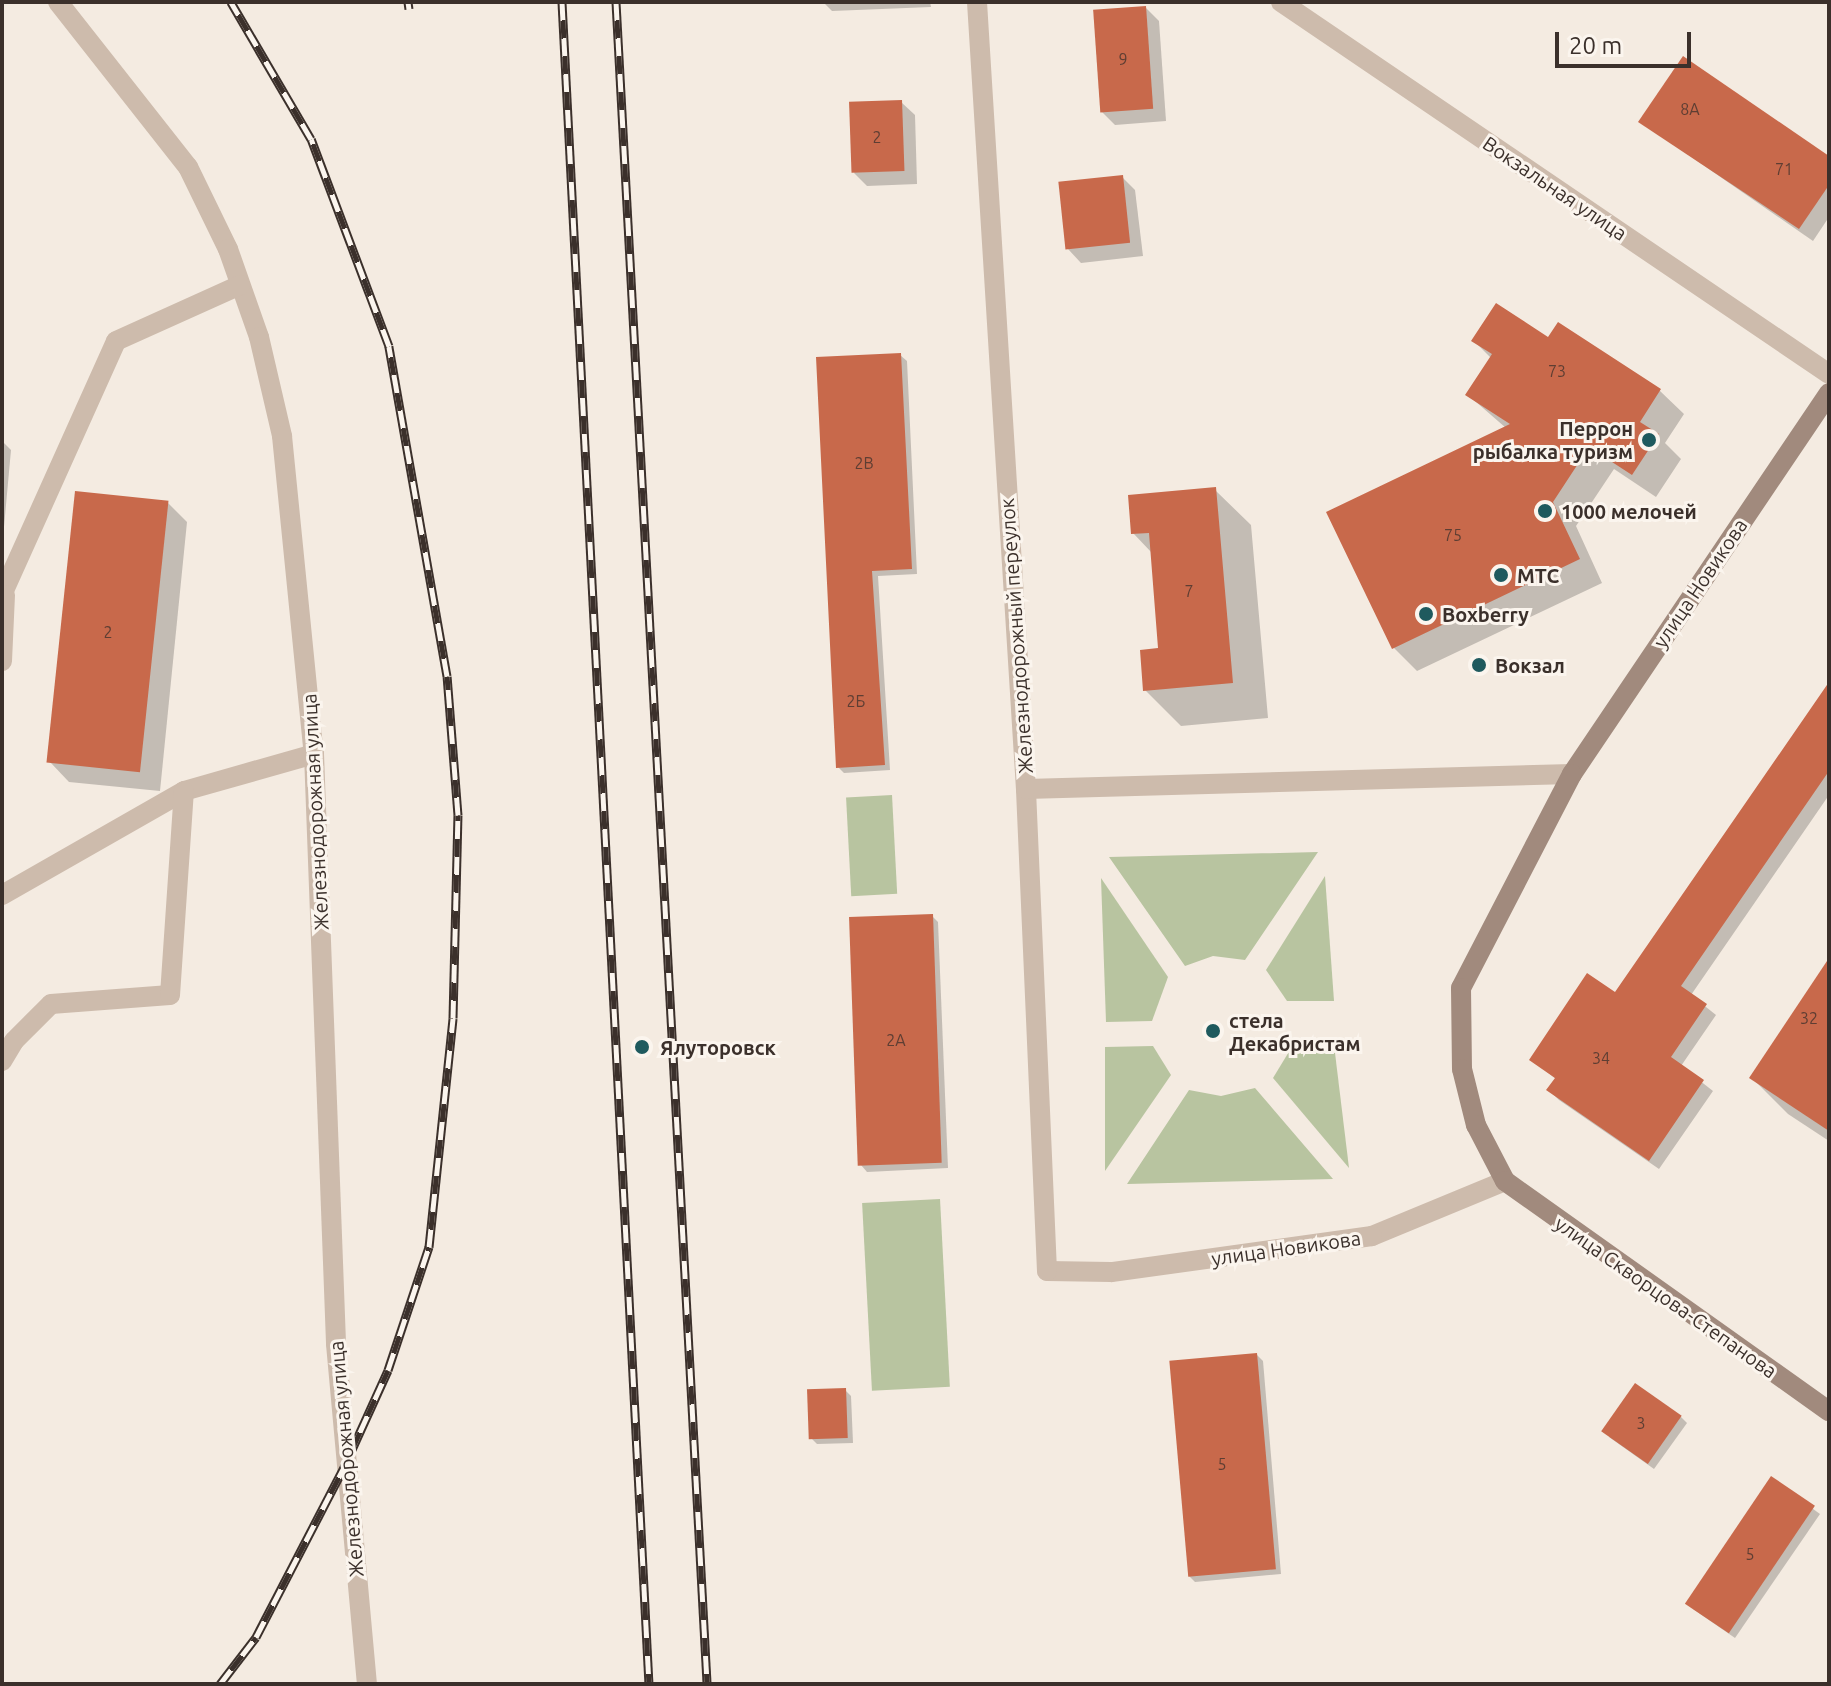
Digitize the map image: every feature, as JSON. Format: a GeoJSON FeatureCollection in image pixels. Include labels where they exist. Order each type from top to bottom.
{"type":"FeatureCollection","features":[{"type":"Feature","properties":{"kind":"main road","name":"улица Новикова"},"geometry":{"type":"LineString","coordinates":[[1505,1181],[1476,1125],[1462,1069],[1461,988],[1572,774],[1829,393]]}},
{"type":"Feature","properties":{"kind":"main road","name":"улица Скворцова-Степанова"},"geometry":{"type":"LineString","coordinates":[[1505,1181],[1829,1411]]}},
{"type":"Feature","properties":{"kind":"street","name":"Железнодорожная улица"},"geometry":{"type":"LineString","coordinates":[[58,2],[188,167],[240,285],[259,337],[282,436],[314,754],[336,1344],[367,1684]]}},
{"type":"Feature","properties":{"kind":"street","name":"Железнодорожный переулок"},"geometry":{"type":"LineString","coordinates":[[977,2],[1026,789],[1047,1271]]}},
{"type":"Feature","properties":{"kind":"street","name":"Вокзальная улица"},"geometry":{"type":"LineString","coordinates":[[1281,2],[1829,374]]}},
{"type":"Feature","properties":{"kind":"street"},"geometry":{"type":"LineString","coordinates":[[2,661],[3,595],[116,341],[240,285]]}},
{"type":"Feature","properties":{"kind":"street"},"geometry":{"type":"LineString","coordinates":[[2,895],[184,791],[314,754]]}},
{"type":"Feature","properties":{"kind":"street"},"geometry":{"type":"LineString","coordinates":[[1026,789],[1572,774]]}},
{"type":"Feature","properties":{"kind":"street"},"geometry":{"type":"LineString","coordinates":[[2,1061],[14,1041],[51,1004],[170,995],[184,791]]}},
{"type":"Feature","properties":{"kind":"street","name":"улица Новикова"},"geometry":{"type":"LineString","coordinates":[[1047,1271],[1111,1272],[1372,1236],[1505,1181]]}},
{"type":"Feature","properties":{"kind":"green space"},"geometry":{"type":"Polygon","coordinates":[[[892,795],[897,894],[851,896],[846,797],[892,795]]]}},
{"type":"Feature","properties":{"kind":"green space"},"geometry":{"type":"Polygon","coordinates":[[[1318,852],[1245,960],[1213,956],[1185,966],[1109,857],[1318,852]]]}},
{"type":"Feature","properties":{"kind":"green space"},"geometry":{"type":"Polygon","coordinates":[[[1325,876],[1334,1001],[1287,1001],[1266,970],[1325,876]]]}},
{"type":"Feature","properties":{"kind":"green space"},"geometry":{"type":"Polygon","coordinates":[[[1101,878],[1168,977],[1152,1021],[1106,1022],[1101,878]]]}},
{"type":"Feature","properties":{"kind":"green space"},"geometry":{"type":"Polygon","coordinates":[[[1153,1046],[1171,1075],[1105,1171],[1105,1047],[1153,1046]]]}},
{"type":"Feature","properties":{"kind":"green space"},"geometry":{"type":"Polygon","coordinates":[[[1290,1050],[1335,1053],[1349,1168],[1273,1078],[1290,1050]]]}},
{"type":"Feature","properties":{"kind":"green space"},"geometry":{"type":"Polygon","coordinates":[[[1255,1088],[1333,1179],[1127,1184],[1189,1090],[1221,1096],[1255,1088]]]}},
{"type":"Feature","properties":{"kind":"green space"},"geometry":{"type":"Polygon","coordinates":[[[940,1199],[950,1387],[872,1391],[862,1203],[940,1199]]]}},
{"type":"Feature","properties":{"kind":"building"},"geometry":{"type":"Polygon","coordinates":[[[1146,6],[1153,109],[1100,112],[1093,10],[1146,6]]]}},
{"type":"Feature","properties":{"kind":"building"},"geometry":{"type":"Polygon","coordinates":[[[1683,56],[1829,156],[1829,185],[1799,229],[1638,122],[1683,56]]]}},
{"type":"Feature","properties":{"kind":"building"},"geometry":{"type":"Polygon","coordinates":[[[902,100],[904,171],[852,173],[849,102],[902,100]]]}},
{"type":"Feature","properties":{"kind":"building"},"geometry":{"type":"Polygon","coordinates":[[[1123,175],[1130,243],[1065,249],[1058,182],[1123,175]]]}},
{"type":"Feature","properties":{"kind":"building"},"geometry":{"type":"Polygon","coordinates":[[[1496,303],[1548,337],[1558,322],[1661,389],[1640,422],[1659,434],[1632,475],[1589,447],[1553,502],[1580,559],[1392,649],[1326,512],[1510,424],[1465,395],[1492,354],[1471,341],[1496,303]]]}},
{"type":"Feature","properties":{"kind":"building"},"geometry":{"type":"Polygon","coordinates":[[[901,353],[912,569],[872,571],[885,765],[836,768],[816,357],[901,353]]]}},
{"type":"Feature","properties":{"kind":"building"},"geometry":{"type":"Polygon","coordinates":[[[1216,487],[1233,683],[1143,691],[1140,650],[1158,648],[1149,533],[1131,534],[1128,495],[1216,487]]]}},
{"type":"Feature","properties":{"kind":"building"},"geometry":{"type":"Polygon","coordinates":[[[75,491],[168,501],[140,772],[46,763],[75,491]]]}},
{"type":"Feature","properties":{"kind":"building"},"geometry":{"type":"Polygon","coordinates":[[[1829,682],[1829,771],[1681,986],[1707,1004],[1671,1057],[1704,1080],[1649,1161],[1546,1090],[1555,1078],[1529,1060],[1587,973],[1615,992],[1829,682]]]}},
{"type":"Feature","properties":{"kind":"building"},"geometry":{"type":"Polygon","coordinates":[[[933,914],[942,1163],[858,1166],[849,917],[933,914]]]}},
{"type":"Feature","properties":{"kind":"building"},"geometry":{"type":"Polygon","coordinates":[[[1829,958],[1829,1131],[1749,1078],[1829,958]]]}},
{"type":"Feature","properties":{"kind":"building"},"geometry":{"type":"Polygon","coordinates":[[[1257,1353],[1276,1569],[1188,1577],[1169,1361],[1257,1353]]]}},
{"type":"Feature","properties":{"kind":"building"},"geometry":{"type":"Polygon","coordinates":[[[1635,1383],[1682,1416],[1648,1464],[1601,1431],[1635,1383]]]}},
{"type":"Feature","properties":{"kind":"building"},"geometry":{"type":"Polygon","coordinates":[[[846,1388],[848,1438],[809,1439],[807,1389],[846,1388]]]}},
{"type":"Feature","properties":{"kind":"building"},"geometry":{"type":"Polygon","coordinates":[[[1771,1476],[1815,1506],[1729,1633],[1685,1604],[1771,1476]]]}},
{"type":"Feature","properties":{"kind":"railway"},"geometry":{"type":"LineString","coordinates":[[220,1684],[256,1637],[345,1465],[388,1370],[429,1247],[453,1018],[458,815],[447,676],[389,346],[311,139],[231,2]]}},
{"type":"Feature","properties":{"kind":"railway"},"geometry":{"type":"LineString","coordinates":[[408,2],[409,9]]}},
{"type":"Feature","properties":{"kind":"railway"},"geometry":{"type":"LineString","coordinates":[[562,2],[649,1684]]}},
{"type":"Feature","properties":{"kind":"railway"},"geometry":{"type":"LineString","coordinates":[[616,2],[707,1684]]}},
{"type":"Feature","properties":{"kind":"place","name":"Перрон рыбалка туризм"},"geometry":{"type":"Point","coordinates":[1649,440]}},
{"type":"Feature","properties":{"kind":"place","name":"1000 мелочей"},"geometry":{"type":"Point","coordinates":[1545,511]}},
{"type":"Feature","properties":{"kind":"place","name":"МТС"},"geometry":{"type":"Point","coordinates":[1501,575]}},
{"type":"Feature","properties":{"kind":"place","name":"Boxberry"},"geometry":{"type":"Point","coordinates":[1426,614]}},
{"type":"Feature","properties":{"kind":"place","name":"Вокзал"},"geometry":{"type":"Point","coordinates":[1479,665]}},
{"type":"Feature","properties":{"kind":"place","name":"стела Декабристам"},"geometry":{"type":"Point","coordinates":[1213,1031]}},
{"type":"Feature","properties":{"kind":"place","name":"Ялуторовск"},"geometry":{"type":"Point","coordinates":[642,1047]}}]}
